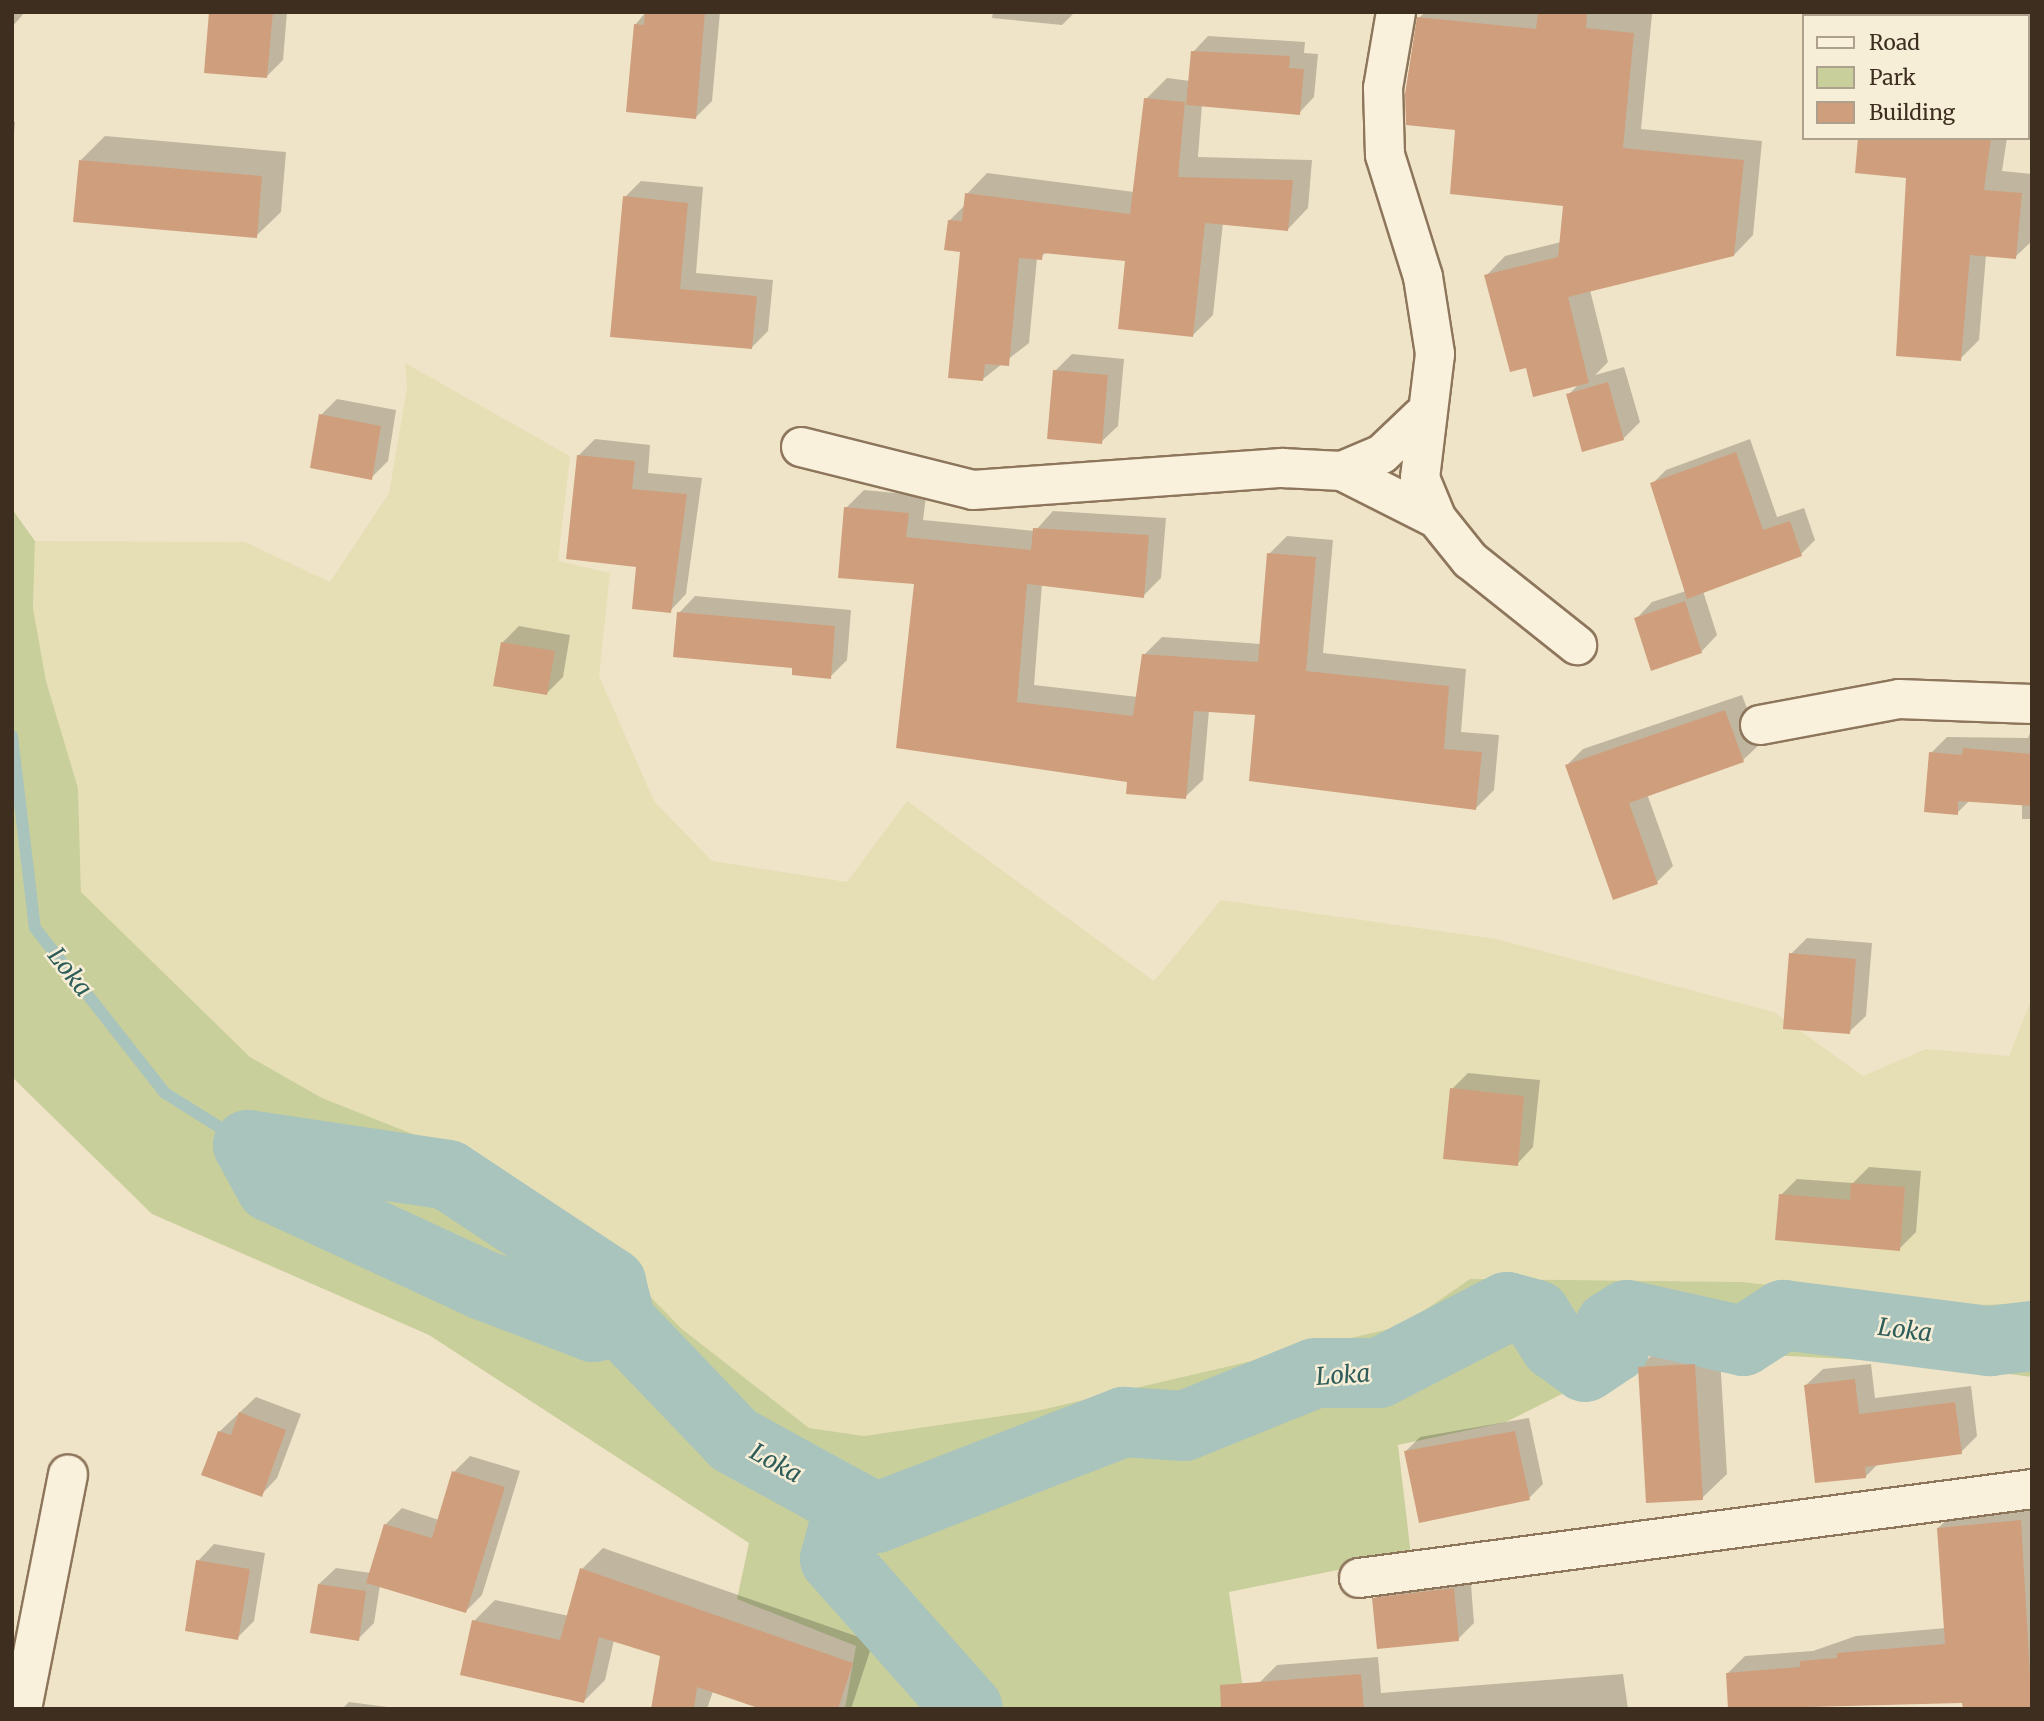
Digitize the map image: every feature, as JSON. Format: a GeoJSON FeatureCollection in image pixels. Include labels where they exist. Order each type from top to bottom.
{"type":"FeatureCollection","features":[{"type":"Feature","properties":{"kind":"street"},"geometry":{"type":"LineString","coordinates":[[1396,12],[1383,88],[1385,155],[1423,277],[1435,354],[1422,416],[1420,478],[1437,519],[1470,559],[1577,645]]}},
{"type":"Feature","properties":{"kind":"street"},"geometry":{"type":"LineString","coordinates":[[1342,471],[1382,454],[1422,416]]}},
{"type":"Feature","properties":{"kind":"street"},"geometry":{"type":"LineString","coordinates":[[801,447],[973,490],[1282,468],[1342,471],[1437,519]]}},
{"type":"Feature","properties":{"kind":"street"},"geometry":{"type":"LineString","coordinates":[[1760,725],[1899,699],[2032,704]]}},
{"type":"Feature","properties":{"kind":"street"},"geometry":{"type":"LineString","coordinates":[[22,1709],[68,1474]]}},
{"type":"Feature","properties":{"kind":"street"},"geometry":{"type":"LineString","coordinates":[[1359,1578],[2032,1489]]}},
{"type":"Feature","properties":{"kind":"shaded area"},"geometry":{"type":"Polygon","coordinates":[[[405,363],[570,456],[558,561],[610,573],[599,676],[654,801],[712,861],[847,882],[907,801],[1154,981],[1221,900],[1496,939],[1774,1012],[1863,1076],[1926,1049],[2009,1056],[2032,998],[2032,1303],[1953,1306],[1742,1282],[1470,1279],[1402,1326],[1036,1411],[864,1436],[809,1428],[682,1329],[576,1221],[463,1154],[322,1098],[250,1057],[81,892],[78,788],[46,681],[33,608],[35,541],[245,542],[330,582],[389,493],[407,388],[405,363]]]}},
{"type":"Feature","properties":{"kind":"green space"},"geometry":{"type":"Polygon","coordinates":[[[12,509],[35,541],[33,608],[46,681],[78,788],[81,892],[250,1057],[322,1098],[463,1154],[576,1221],[682,1329],[809,1428],[864,1436],[1036,1411],[1402,1326],[1470,1279],[1742,1282],[1953,1306],[2032,1303],[2032,1377],[1924,1363],[1652,1349],[1506,1422],[1398,1445],[1411,1555],[1229,1592],[1246,1709],[845,1709],[856,1646],[737,1599],[749,1543],[429,1335],[152,1214],[12,1077],[12,509]]]}},
{"type":"Feature","properties":{"kind":"building"},"geometry":{"type":"Polygon","coordinates":[[[209,12],[273,12],[267,78],[204,73],[209,12]]]}},
{"type":"Feature","properties":{"kind":"building"},"geometry":{"type":"Polygon","coordinates":[[[645,12],[705,12],[696,119],[626,112],[634,24],[644,25],[645,12]]]}},
{"type":"Feature","properties":{"kind":"building"},"geometry":{"type":"Polygon","coordinates":[[[1538,12],[1587,12],[1586,28],[1634,33],[1623,148],[1744,160],[1734,256],[1568,297],[1589,383],[1533,397],[1526,368],[1510,372],[1484,275],[1558,257],[1563,206],[1450,194],[1455,130],[1406,125],[1405,94],[1417,17],[1536,29],[1538,12]]]}},
{"type":"Feature","properties":{"kind":"building"},"geometry":{"type":"Polygon","coordinates":[[[1191,51],[1290,56],[1289,68],[1304,69],[1300,115],[1186,105],[1191,51]]]}},
{"type":"Feature","properties":{"kind":"building"},"geometry":{"type":"Polygon","coordinates":[[[1144,98],[1185,102],[1178,177],[1293,180],[1288,231],[1205,223],[1193,337],[1118,329],[1125,261],[1043,253],[1042,260],[1019,258],[1009,366],[985,364],[983,381],[948,378],[960,252],[944,250],[948,220],[962,221],[965,193],[1130,214],[1144,98]]]}},
{"type":"Feature","properties":{"kind":"building"},"geometry":{"type":"Polygon","coordinates":[[[1858,140],[1991,140],[1984,190],[2022,193],[2016,259],[1970,255],[1961,361],[1896,356],[1906,178],[1855,173],[1858,140]]]}},
{"type":"Feature","properties":{"kind":"building"},"geometry":{"type":"Polygon","coordinates":[[[79,160],[262,176],[257,238],[73,222],[79,160]]]}},
{"type":"Feature","properties":{"kind":"building"},"geometry":{"type":"Polygon","coordinates":[[[623,196],[688,203],[680,289],[757,296],[752,349],[610,337],[623,196]]]}},
{"type":"Feature","properties":{"kind":"building"},"geometry":{"type":"Polygon","coordinates":[[[1053,370],[1108,375],[1102,444],[1047,439],[1053,370]]]}},
{"type":"Feature","properties":{"kind":"building"},"geometry":{"type":"Polygon","coordinates":[[[1608,382],[1624,440],[1582,452],[1566,394],[1608,382]]]}},
{"type":"Feature","properties":{"kind":"building"},"geometry":{"type":"Polygon","coordinates":[[[319,414],[381,426],[372,480],[310,468],[319,414]]]}},
{"type":"Feature","properties":{"kind":"building"},"geometry":{"type":"Polygon","coordinates":[[[1736,452],[1763,530],[1790,521],[1802,556],[1687,599],[1650,483],[1736,452]]]}},
{"type":"Feature","properties":{"kind":"building"},"geometry":{"type":"Polygon","coordinates":[[[577,455],[635,461],[632,489],[687,494],[671,613],[632,609],[636,567],[566,559],[577,455]]]}},
{"type":"Feature","properties":{"kind":"building"},"geometry":{"type":"Polygon","coordinates":[[[844,507],[909,513],[906,537],[1031,550],[1033,528],[1149,535],[1144,598],[1027,584],[1017,702],[1133,716],[1142,654],[1258,662],[1267,553],[1316,557],[1306,671],[1449,686],[1444,749],[1482,752],[1476,810],[1249,781],[1255,715],[1194,711],[1186,799],[1126,794],[1127,782],[896,748],[914,584],[838,578],[844,507]]]}},
{"type":"Feature","properties":{"kind":"building"},"geometry":{"type":"Polygon","coordinates":[[[1685,601],[1702,653],[1651,671],[1634,618],[1685,601]]]}},
{"type":"Feature","properties":{"kind":"building"},"geometry":{"type":"Polygon","coordinates":[[[677,612],[835,626],[831,679],[792,675],[792,668],[673,657],[677,612]]]}},
{"type":"Feature","properties":{"kind":"building"},"geometry":{"type":"Polygon","coordinates":[[[501,642],[555,651],[547,695],[493,686],[501,642]]]}},
{"type":"Feature","properties":{"kind":"building"},"geometry":{"type":"Polygon","coordinates":[[[1725,710],[1744,762],[1629,803],[1658,884],[1613,900],[1565,765],[1725,710]]]}},
{"type":"Feature","properties":{"kind":"building"},"geometry":{"type":"Polygon","coordinates":[[[1963,748],[2032,754],[2032,806],[1958,801],[1958,815],[1924,812],[1929,752],[1962,755],[1963,748]]]}},
{"type":"Feature","properties":{"kind":"building"},"geometry":{"type":"Polygon","coordinates":[[[1789,953],[1856,959],[1850,1034],[1783,1029],[1789,953]]]}},
{"type":"Feature","properties":{"kind":"building"},"geometry":{"type":"Polygon","coordinates":[[[1450,1088],[1524,1096],[1518,1166],[1443,1159],[1450,1088]]]}},
{"type":"Feature","properties":{"kind":"building"},"geometry":{"type":"Polygon","coordinates":[[[1851,1183],[1905,1187],[1900,1251],[1775,1240],[1779,1194],[1850,1200],[1851,1183]]]}},
{"type":"Feature","properties":{"kind":"building"},"geometry":{"type":"Polygon","coordinates":[[[1695,1364],[1703,1500],[1646,1503],[1638,1367],[1695,1364]]]}},
{"type":"Feature","properties":{"kind":"building"},"geometry":{"type":"Polygon","coordinates":[[[1855,1379],[1859,1414],[1955,1402],[1962,1454],[1865,1467],[1866,1478],[1815,1483],[1804,1385],[1855,1379]]]}},
{"type":"Feature","properties":{"kind":"building"},"geometry":{"type":"Polygon","coordinates":[[[239,1412],[286,1430],[262,1497],[201,1475],[218,1431],[231,1435],[239,1412]]]}},
{"type":"Feature","properties":{"kind":"building"},"geometry":{"type":"Polygon","coordinates":[[[1515,1431],[1530,1500],[1419,1523],[1404,1451],[1515,1431]]]}},
{"type":"Feature","properties":{"kind":"building"},"geometry":{"type":"Polygon","coordinates":[[[452,1471],[505,1487],[466,1613],[366,1583],[384,1524],[432,1538],[452,1471]]]}},
{"type":"Feature","properties":{"kind":"building"},"geometry":{"type":"Polygon","coordinates":[[[2021,1520],[2032,1709],[1963,1709],[1962,1703],[1728,1709],[1726,1673],[1800,1667],[1800,1661],[1837,1658],[1837,1653],[1945,1644],[1937,1528],[2021,1520]]]}},
{"type":"Feature","properties":{"kind":"building"},"geometry":{"type":"Polygon","coordinates":[[[196,1560],[250,1569],[238,1640],[185,1631],[196,1560]]]}},
{"type":"Feature","properties":{"kind":"building"},"geometry":{"type":"Polygon","coordinates":[[[580,1568],[853,1663],[838,1709],[761,1709],[697,1687],[694,1709],[651,1709],[660,1656],[599,1637],[584,1703],[460,1675],[472,1620],[560,1640],[580,1568]]]}},
{"type":"Feature","properties":{"kind":"building"},"geometry":{"type":"Polygon","coordinates":[[[318,1584],[366,1591],[359,1641],[310,1633],[318,1584]]]}},
{"type":"Feature","properties":{"kind":"building"},"geometry":{"type":"Polygon","coordinates":[[[1454,1588],[1459,1641],[1377,1649],[1372,1598],[1454,1588]]]}},
{"type":"Feature","properties":{"kind":"building"},"geometry":{"type":"Polygon","coordinates":[[[1361,1674],[1364,1709],[1221,1709],[1220,1685],[1361,1674]]]}},
{"type":"Feature","properties":{"kind":"waterway","name":"Loka"},"geometry":{"type":"LineString","coordinates":[[12,736],[35,928],[165,1093],[248,1145]]}},
{"type":"Feature","properties":{"kind":"waterway","name":"Loka"},"geometry":{"type":"LineString","coordinates":[[248,1145],[448,1175],[611,1283],[621,1322],[734,1440],[876,1518],[1124,1422],[1184,1426],[1315,1373],[1379,1373],[1507,1307],[1536,1315],[1555,1345],[1585,1367],[1615,1347],[1610,1326],[1627,1315],[1743,1341],[1783,1315],[1990,1341],[2032,1336]]}},
{"type":"Feature","properties":{"kind":"waterway","name":"Loka"},"geometry":{"type":"LineString","coordinates":[[248,1145],[271,1187],[483,1285],[593,1327],[621,1322]]}},
{"type":"Feature","properties":{"kind":"waterway"},"geometry":{"type":"LineString","coordinates":[[850,1504],[835,1559],[968,1709]]}}]}
